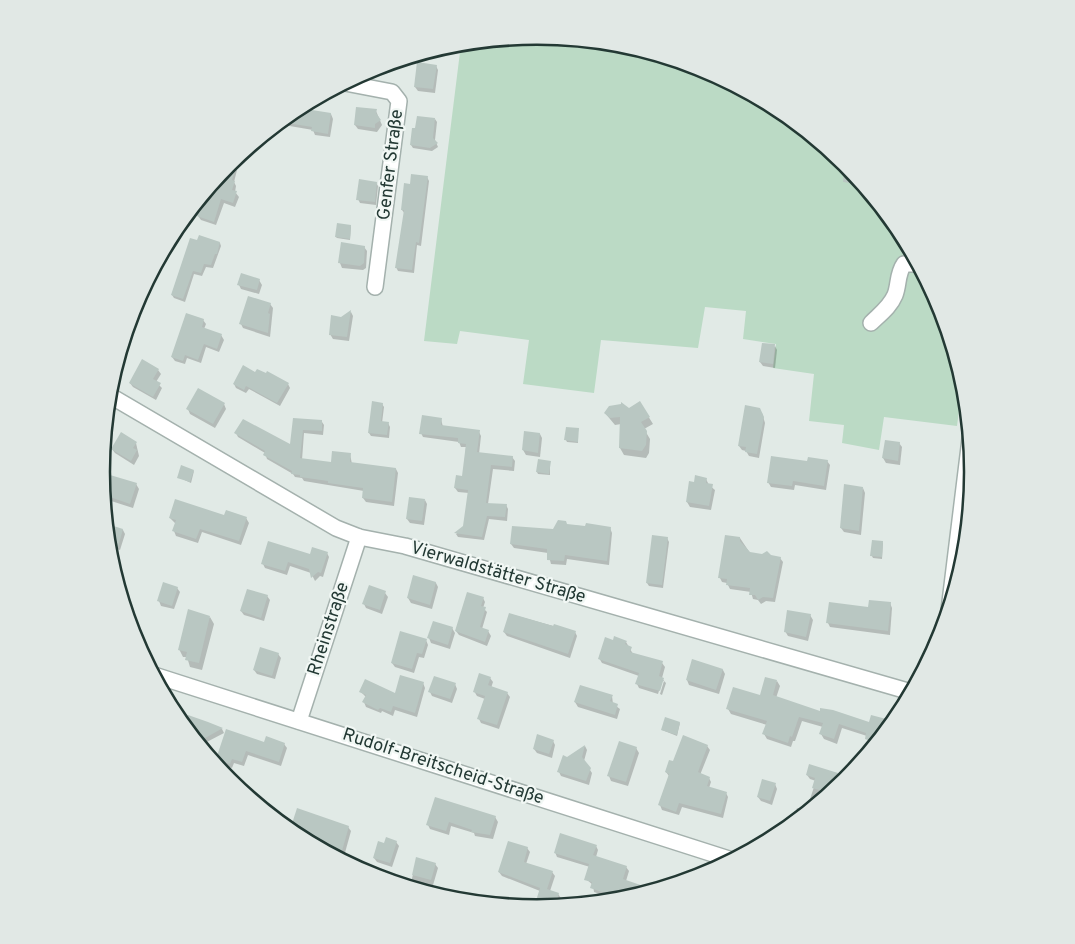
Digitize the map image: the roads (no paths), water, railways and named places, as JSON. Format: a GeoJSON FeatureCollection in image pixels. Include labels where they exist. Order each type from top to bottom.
{"type":"FeatureCollection","features":[{"type":"Feature","properties":{"kind":"street","name":"Genfer Straße"},"geometry":{"type":"LineString","coordinates":[[358,85],[392,92],[399,101],[375,287]]}},
{"type":"Feature","properties":{"kind":"street"},"geometry":{"type":"LineString","coordinates":[[871,323],[890,306],[895,294],[900,270],[904,264],[910,264]]}},
{"type":"Feature","properties":{"kind":"street","name":"Vierwaldstätter Straße"},"geometry":{"type":"LineString","coordinates":[[117,400],[336,528],[359,537],[405,546],[904,690]]}},
{"type":"Feature","properties":{"kind":"street"},"geometry":{"type":"LineString","coordinates":[[955,558],[964,488]]}},
{"type":"Feature","properties":{"kind":"street","name":"Rheinstraße"},"geometry":{"type":"LineString","coordinates":[[299,721],[359,537]]}},
{"type":"Feature","properties":{"kind":"street","name":"Rudolf-Breitscheid-Straße"},"geometry":{"type":"LineString","coordinates":[[164,678],[722,857]]}}]}
